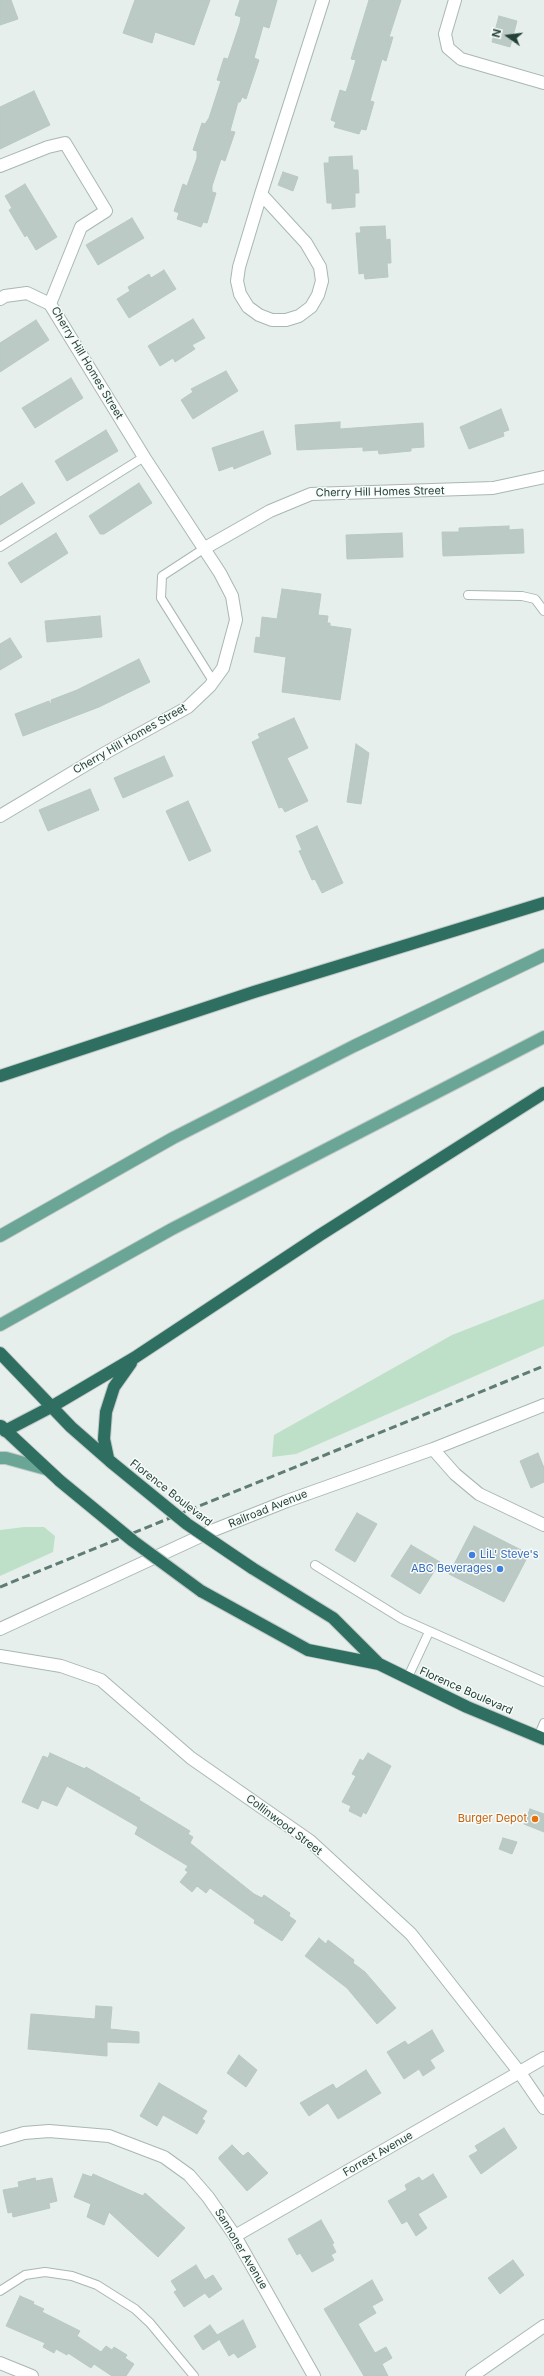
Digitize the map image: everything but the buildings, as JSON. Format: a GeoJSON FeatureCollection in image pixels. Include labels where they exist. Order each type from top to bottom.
{"type":"FeatureCollection","features":[{"type":"Feature","properties":{"kind":"highway"},"geometry":{"type":"LineString","coordinates":[[0,1076],[246,994],[544,903]]}},
{"type":"Feature","properties":{"kind":"highway"},"geometry":{"type":"LineString","coordinates":[[2,1430],[51,1407],[134,1358],[320,1235],[544,1093]]}},
{"type":"Feature","properties":{"kind":"highway","name":"Florence Boulevard"},"geometry":{"type":"LineString","coordinates":[[0,1353],[51,1407],[110,1460],[187,1524],[252,1568],[333,1618],[379,1664],[407,1679],[541,1738]]}},
{"type":"Feature","properties":{"kind":"highway"},"geometry":{"type":"LineString","coordinates":[[110,1460],[104,1439],[106,1412],[114,1388],[134,1358]]}},
{"type":"Feature","properties":{"kind":"highway","name":"Florence Boulevard"},"geometry":{"type":"LineString","coordinates":[[2,1430],[132,1541],[201,1591],[308,1650],[379,1664]]}},
{"type":"Feature","properties":{"kind":"main road"},"geometry":{"type":"LineString","coordinates":[[0,1236],[173,1138],[354,1046],[544,955]]}},
{"type":"Feature","properties":{"kind":"main road"},"geometry":{"type":"LineString","coordinates":[[0,1325],[179,1226],[544,1037]]}},
{"type":"Feature","properties":{"kind":"main road"},"geometry":{"type":"LineString","coordinates":[[0,1458],[6,1458],[46,1469]]}},
{"type":"Feature","properties":{"kind":"street"},"geometry":{"type":"LineString","coordinates":[[261,194],[306,243],[320,267],[322,281],[318,295],[311,307],[299,316],[286,320],[272,320],[258,315],[244,300],[237,281],[239,267],[261,194],[323,0]]}},
{"type":"Feature","properties":{"kind":"street"},"geometry":{"type":"LineString","coordinates":[[455,0],[445,34],[448,48],[461,59],[544,83]]}},
{"type":"Feature","properties":{"kind":"street"},"geometry":{"type":"LineString","coordinates":[[0,166],[48,147],[65,144],[106,211],[81,227],[50,304]]}},
{"type":"Feature","properties":{"kind":"street","name":"Cherry Hill Homes Street"},"geometry":{"type":"LineString","coordinates":[[0,299],[5,296],[27,293],[50,304],[144,458],[205,548],[232,596],[236,620],[223,668],[213,681],[188,707],[107,752],[0,816]]}},
{"type":"Feature","properties":{"kind":"street","name":"Cherry Hill Homes Street"},"geometry":{"type":"LineString","coordinates":[[205,548],[270,511],[311,494],[493,488],[544,476]]}},
{"type":"Feature","properties":{"kind":"street","name":"Railroad Avenue"},"geometry":{"type":"LineString","coordinates":[[0,1629],[214,1530],[380,1466],[433,1449],[544,1406]]}},
{"type":"Feature","properties":{"kind":"street"},"geometry":{"type":"LineString","coordinates":[[433,1449],[455,1474],[479,1494],[544,1525]]}},
{"type":"Feature","properties":{"kind":"street","name":"Collinwood Street"},"geometry":{"type":"LineString","coordinates":[[0,1656],[60,1666],[101,1680],[191,1758],[310,1841],[411,1934],[520,2073],[544,2108]]}},
{"type":"Feature","properties":{"kind":"street","name":"Forrest Avenue"},"geometry":{"type":"LineString","coordinates":[[235,2236],[544,2058]]}},
{"type":"Feature","properties":{"kind":"street","name":"Sannoner Avenue"},"geometry":{"type":"LineString","coordinates":[[0,2140],[24,2133],[49,2131],[109,2136],[164,2157],[189,2175],[208,2197],[235,2236],[314,2376]]}},
{"type":"Feature","properties":{"kind":"street"},"geometry":{"type":"LineString","coordinates":[[472,2376],[544,2326]]}},
{"type":"Feature","properties":{"kind":"street"},"geometry":{"type":"LineString","coordinates":[[0,2363],[32,2376]]}},
{"type":"Feature","properties":{"kind":"lane"},"geometry":{"type":"LineString","coordinates":[[0,547],[144,458]]}},
{"type":"Feature","properties":{"kind":"lane"},"geometry":{"type":"LineString","coordinates":[[205,548],[162,576],[161,598],[213,681]]}},
{"type":"Feature","properties":{"kind":"lane"},"geometry":{"type":"LineString","coordinates":[[468,595],[522,596],[535,599],[544,611]]}},
{"type":"Feature","properties":{"kind":"lane"},"geometry":{"type":"LineString","coordinates":[[315,1565],[402,1619],[544,1682]]}},
{"type":"Feature","properties":{"kind":"lane"},"geometry":{"type":"LineString","coordinates":[[407,1679],[429,1632]]}},
{"type":"Feature","properties":{"kind":"lane"},"geometry":{"type":"LineString","coordinates":[[541,1738],[544,1723]]}},
{"type":"Feature","properties":{"kind":"lane"},"geometry":{"type":"LineString","coordinates":[[0,2291],[26,2275],[45,2272],[72,2276],[97,2285],[136,2309],[150,2323],[194,2376]]}},
{"type":"Feature","properties":{"kind":"green space"},"geometry":{"type":"Polygon","coordinates":[[[544,1299],[544,1346],[296,1454],[272,1457],[274,1435],[452,1335],[544,1299]]]}},
{"type":"Feature","properties":{"kind":"green space"},"geometry":{"type":"Polygon","coordinates":[[[24,1527],[44,1527],[55,1536],[53,1552],[0,1576],[0,1530],[24,1527]]]}},
{"type":"Feature","properties":{"kind":"railway"},"geometry":{"type":"LineString","coordinates":[[0,1587],[544,1366]]}},
{"type":"Feature","properties":{"kind":"place","name":"LiL' Steve's"},"geometry":{"type":"Point","coordinates":[472,1555]}},
{"type":"Feature","properties":{"kind":"place","name":"ABC Beverages"},"geometry":{"type":"Point","coordinates":[500,1569]}},
{"type":"Feature","properties":{"kind":"place","name":"Burger Depot"},"geometry":{"type":"Point","coordinates":[535,1819]}}]}
